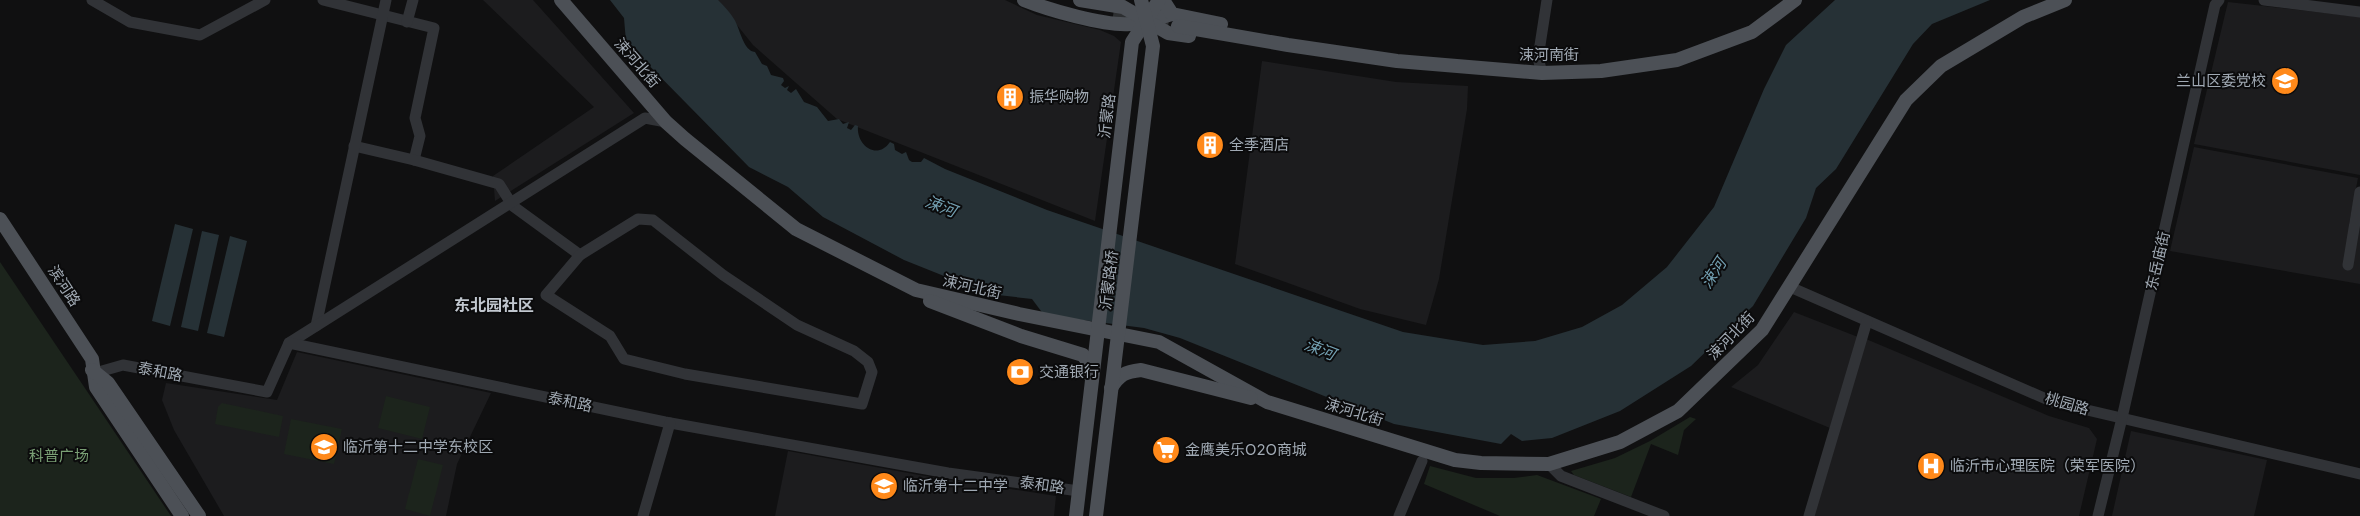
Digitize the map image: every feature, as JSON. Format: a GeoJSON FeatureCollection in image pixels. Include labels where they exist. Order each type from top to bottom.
{"type":"FeatureCollection","features":[{"type":"Feature","properties":{"kind":"main road","name":"涑河北街"},"geometry":{"type":"LineString","coordinates":[[561,0],[666,122],[685,139],[796,229],[916,290],[1019,314],[1159,342],[1267,402],[1455,460],[1481,463],[1549,464],[1620,442],[1678,411],[1762,330],[1906,100],[1941,66],[2023,17],[2065,0]]}},
{"type":"Feature","properties":{"kind":"main road"},"geometry":{"type":"LineString","coordinates":[[1024,0],[1042,7],[1122,12]]}},
{"type":"Feature","properties":{"kind":"main road"},"geometry":{"type":"LineString","coordinates":[[1048,0],[1122,12]]}},
{"type":"Feature","properties":{"kind":"main road"},"geometry":{"type":"LineString","coordinates":[[1080,0],[1122,12],[1146,21],[1168,33],[1294,55],[1320,50]]}},
{"type":"Feature","properties":{"kind":"main road"},"geometry":{"type":"LineString","coordinates":[[1141,0],[1146,21]]}},
{"type":"Feature","properties":{"kind":"main road","name":"沂蒙路"},"geometry":{"type":"LineString","coordinates":[[1111,218],[1132,42],[1159,0]]}},
{"type":"Feature","properties":{"kind":"main road"},"geometry":{"type":"LineString","coordinates":[[1163,0],[1175,20]]}},
{"type":"Feature","properties":{"kind":"main road","name":"涑河南街"},"geometry":{"type":"LineString","coordinates":[[1175,20],[1288,46],[1398,61],[1542,73],[1601,71],[1677,60],[1752,32],[1794,0]]}},
{"type":"Feature","properties":{"kind":"main road"},"geometry":{"type":"LineString","coordinates":[[1122,12],[1132,42]]}},
{"type":"Feature","properties":{"kind":"main road"},"geometry":{"type":"LineString","coordinates":[[1146,21],[1175,20],[1295,39],[1320,50]]}},
{"type":"Feature","properties":{"kind":"main road","name":"沂蒙路桥"},"geometry":{"type":"LineString","coordinates":[[1118,344],[1153,46],[1146,21]]}},
{"type":"Feature","properties":{"kind":"main road","name":"沂蒙路桥"},"geometry":{"type":"LineString","coordinates":[[1096,341],[1111,218]]}},
{"type":"Feature","properties":{"kind":"main road","name":"滨河路"},"geometry":{"type":"LineString","coordinates":[[0,219],[92,359],[96,387],[182,516]]}},
{"type":"Feature","properties":{"kind":"main road","name":"滨河路"},"geometry":{"type":"LineString","coordinates":[[0,236],[84,362],[108,383],[199,516]]}},
{"type":"Feature","properties":{"kind":"main road"},"geometry":{"type":"LineString","coordinates":[[916,290],[931,301],[1022,336],[1083,355],[1088,362],[1092,380]]}},
{"type":"Feature","properties":{"kind":"main road"},"geometry":{"type":"LineString","coordinates":[[1019,314],[1004,321],[1006,326],[1077,348],[1083,348],[1096,341]]}},
{"type":"Feature","properties":{"kind":"main road"},"geometry":{"type":"LineString","coordinates":[[1076,516],[1096,341]]}},
{"type":"Feature","properties":{"kind":"main road"},"geometry":{"type":"LineString","coordinates":[[1118,344],[1126,364],[1204,383],[1213,378],[1211,370]]}},
{"type":"Feature","properties":{"kind":"main road"},"geometry":{"type":"LineString","coordinates":[[1096,516],[1118,344]]}},
{"type":"Feature","properties":{"kind":"main road"},"geometry":{"type":"LineString","coordinates":[[1111,388],[1119,375],[1141,370],[1267,402]]}},
{"type":"Feature","properties":{"kind":"street"},"geometry":{"type":"LineString","coordinates":[[92,0],[130,22],[200,35],[265,0]]}},
{"type":"Feature","properties":{"kind":"street"},"geometry":{"type":"LineString","coordinates":[[322,0],[434,28],[415,118],[420,136],[414,160]]}},
{"type":"Feature","properties":{"kind":"street"},"geometry":{"type":"LineString","coordinates":[[316,326],[386,0]]}},
{"type":"Feature","properties":{"kind":"street"},"geometry":{"type":"LineString","coordinates":[[407,22],[413,0]]}},
{"type":"Feature","properties":{"kind":"street"},"geometry":{"type":"LineString","coordinates":[[1542,73],[1538,58],[1547,0]]}},
{"type":"Feature","properties":{"kind":"street"},"geometry":{"type":"LineString","coordinates":[[2264,0],[2360,12]]}},
{"type":"Feature","properties":{"kind":"street","name":"东岳庙街"},"geometry":{"type":"LineString","coordinates":[[2098,516],[2216,2]]}},
{"type":"Feature","properties":{"kind":"street"},"geometry":{"type":"LineString","coordinates":[[644,96],[646,118]]}},
{"type":"Feature","properties":{"kind":"street"},"geometry":{"type":"LineString","coordinates":[[289,343],[646,118],[666,122]]}},
{"type":"Feature","properties":{"kind":"street"},"geometry":{"type":"LineString","coordinates":[[354,146],[414,160],[499,184],[511,203],[580,255]]}},
{"type":"Feature","properties":{"kind":"street"},"geometry":{"type":"LineString","coordinates":[[2348,265],[2360,192]]}},
{"type":"Feature","properties":{"kind":"street"},"geometry":{"type":"LineString","coordinates":[[638,219],[653,220],[723,275],[797,325],[854,351],[868,362],[872,372],[862,404],[685,374],[624,359],[610,336],[546,294],[580,255],[638,219]]}},
{"type":"Feature","properties":{"kind":"street","name":"桃园路"},"geometry":{"type":"LineString","coordinates":[[1790,287],[2053,402],[2360,474]]}},
{"type":"Feature","properties":{"kind":"street"},"geometry":{"type":"LineString","coordinates":[[1809,516],[1867,321]]}},
{"type":"Feature","properties":{"kind":"street","name":"泰和路"},"geometry":{"type":"LineString","coordinates":[[95,373],[123,365],[267,392],[289,343],[670,423],[948,473],[1079,491]]}},
{"type":"Feature","properties":{"kind":"street"},"geometry":{"type":"LineString","coordinates":[[643,516],[670,423]]}},
{"type":"Feature","properties":{"kind":"street"},"geometry":{"type":"LineString","coordinates":[[1399,516],[1422,461]]}},
{"type":"Feature","properties":{"kind":"street"},"geometry":{"type":"LineString","coordinates":[[1549,464],[1561,476],[1664,516]]}},
{"type":"Feature","properties":{"kind":"shaded area"},"geometry":{"type":"Polygon","coordinates":[[[483,0],[533,0],[634,113],[495,201],[493,176],[594,107],[483,0]]]}},
{"type":"Feature","properties":{"kind":"shaded area"},"geometry":{"type":"Polygon","coordinates":[[[717,0],[1005,0],[1037,15],[1100,30],[1114,36],[1121,42],[1095,221],[837,119],[753,45],[717,0]]]}},
{"type":"Feature","properties":{"kind":"shaded area","name":"兰山区委党校"},"geometry":{"type":"Polygon","coordinates":[[[2228,2],[2360,17],[2360,175],[2194,144],[2228,2]]]}},
{"type":"Feature","properties":{"kind":"shaded area"},"geometry":{"type":"Polygon","coordinates":[[[1262,61],[1396,82],[1468,86],[1467,109],[1439,279],[1426,325],[1360,309],[1235,264],[1262,61]]]}},
{"type":"Feature","properties":{"kind":"shaded area"},"geometry":{"type":"Polygon","coordinates":[[[2194,147],[2358,178],[2349,224],[2360,225],[2360,284],[2170,251],[2194,147]]]}},
{"type":"Feature","properties":{"kind":"shaded area"},"geometry":{"type":"Polygon","coordinates":[[[1794,312],[1858,337],[1830,428],[1731,387],[1758,365],[1794,312]]]}},
{"type":"Feature","properties":{"kind":"shaded area","name":"临沂市心理医院（荣军医院）"},"geometry":{"type":"Polygon","coordinates":[[[1866,339],[2049,416],[2089,428],[2097,439],[2079,516],[1813,516],[1866,339]]]}},
{"type":"Feature","properties":{"kind":"shaded area","name":"临沂第十二中学东校区"},"geometry":{"type":"Polygon","coordinates":[[[297,352],[491,393],[457,464],[446,516],[224,516],[174,430],[162,400],[166,383],[277,400],[297,352]]]}},
{"type":"Feature","properties":{"kind":"shaded area"},"geometry":{"type":"Polygon","coordinates":[[[2131,431],[2267,460],[2254,516],[2112,516],[2131,431]]]}},
{"type":"Feature","properties":{"kind":"shaded area","name":"临沂第十二中学"},"geometry":{"type":"Polygon","coordinates":[[[788,451],[919,475],[1056,496],[1054,516],[775,516],[788,451]]]}},
{"type":"Feature","properties":{"kind":"green space","name":"科普广场"},"geometry":{"type":"Polygon","coordinates":[[[0,262],[171,516],[0,516],[0,262]]]}},
{"type":"Feature","properties":{"kind":"green space"},"geometry":{"type":"Polygon","coordinates":[[[386,396],[430,407],[422,439],[378,428],[386,396]]]}},
{"type":"Feature","properties":{"kind":"green space"},"geometry":{"type":"Polygon","coordinates":[[[222,403],[283,416],[279,437],[215,424],[218,407],[222,403]]]}},
{"type":"Feature","properties":{"kind":"green space"},"geometry":{"type":"Polygon","coordinates":[[[1690,417],[1696,419],[1684,430],[1678,455],[1651,444],[1631,497],[1574,475],[1571,471],[1615,458],[1650,441],[1690,417]]]}},
{"type":"Feature","properties":{"kind":"green space"},"geometry":{"type":"Polygon","coordinates":[[[291,419],[342,429],[334,464],[284,454],[291,419]]]}},
{"type":"Feature","properties":{"kind":"green space"},"geometry":{"type":"Polygon","coordinates":[[[418,459],[443,465],[430,516],[405,509],[418,459]]]}},
{"type":"Feature","properties":{"kind":"green space"},"geometry":{"type":"Polygon","coordinates":[[[1430,466],[1476,478],[1514,478],[1537,475],[1601,499],[1594,516],[1500,516],[1424,484],[1430,466]]]}},
{"type":"Feature","properties":{"kind":"water","name":"涑河"},"geometry":{"type":"Polygon","coordinates":[[[610,0],[718,0],[732,16],[748,48],[755,52],[762,64],[767,66],[771,75],[783,78],[784,81],[781,85],[785,88],[789,86],[787,90],[791,93],[796,89],[804,102],[817,107],[828,121],[839,119],[843,124],[849,122],[847,128],[851,130],[855,125],[858,126],[860,139],[868,148],[879,150],[885,148],[890,142],[894,144],[895,150],[902,154],[906,152],[909,160],[912,162],[921,162],[924,158],[945,169],[1047,210],[1403,332],[1483,345],[1535,341],[1582,327],[1622,305],[1667,267],[1714,207],[1764,89],[1786,45],[1835,0],[1990,0],[1932,24],[1913,44],[1836,169],[1816,188],[1806,218],[1753,306],[1691,366],[1620,411],[1552,438],[1522,441],[1511,434],[1501,444],[1394,424],[1180,338],[1144,328],[1044,315],[1032,299],[989,294],[904,260],[823,217],[788,187],[749,167],[626,42],[624,18],[610,0]]]}},
{"type":"Feature","properties":{"kind":"water"},"geometry":{"type":"Polygon","coordinates":[[[175,224],[193,229],[170,326],[152,321],[175,224]]]}},
{"type":"Feature","properties":{"kind":"water"},"geometry":{"type":"Polygon","coordinates":[[[202,231],[219,235],[198,331],[181,327],[202,231]]]}},
{"type":"Feature","properties":{"kind":"water"},"geometry":{"type":"Polygon","coordinates":[[[230,236],[247,241],[224,337],[207,333],[230,236]]]}},
{"type":"Feature","properties":{"kind":"tunnel"},"geometry":{"type":"LineString","coordinates":[[1113,16],[1178,26]]}},
{"type":"Feature","properties":{"kind":"place","name":"兰山区委党校"},"geometry":{"type":"Point","coordinates":[2285,81]}},
{"type":"Feature","properties":{"kind":"place","name":"振华购物"},"geometry":{"type":"Point","coordinates":[1010,97]}},
{"type":"Feature","properties":{"kind":"place","name":"全季酒店"},"geometry":{"type":"Point","coordinates":[1210,145]}},
{"type":"Feature","properties":{"kind":"place","name":"交通银行"},"geometry":{"type":"Point","coordinates":[1020,372]}},
{"type":"Feature","properties":{"kind":"place","name":"临沂第十二中学东校区"},"geometry":{"type":"Point","coordinates":[324,447]}},
{"type":"Feature","properties":{"kind":"place","name":"金鹰美乐O2O商城"},"geometry":{"type":"Point","coordinates":[1166,450]}},
{"type":"Feature","properties":{"kind":"place","name":"临沂市心理医院（荣军医院）"},"geometry":{"type":"Point","coordinates":[1931,466]}},
{"type":"Feature","properties":{"kind":"place","name":"临沂第十二中学"},"geometry":{"type":"Point","coordinates":[884,486]}},
{"type":"Feature","properties":{"kind":"district","name":"东北园社区"},"geometry":{"type":"Point","coordinates":[494,305]}}]}
